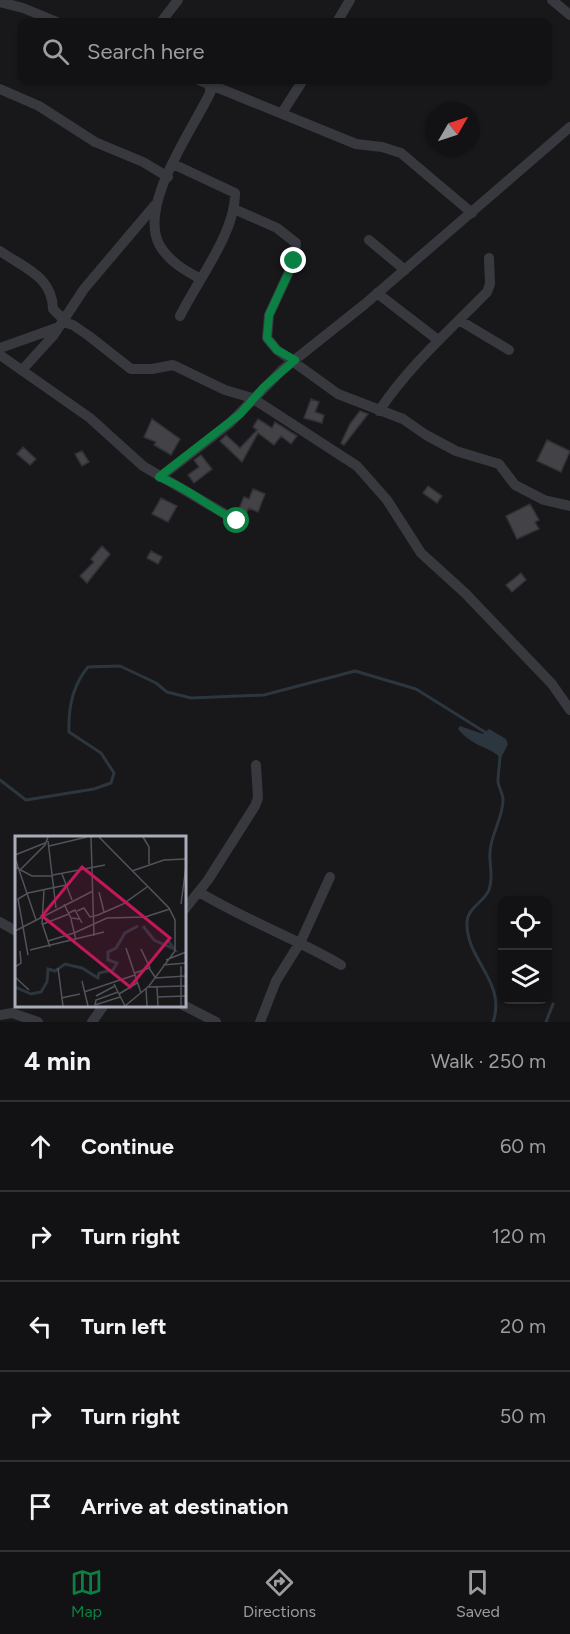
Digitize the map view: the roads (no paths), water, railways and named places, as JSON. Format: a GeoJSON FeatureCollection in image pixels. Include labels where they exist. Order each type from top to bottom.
{"type":"FeatureCollection","features":[{"type":"Feature","properties":{"kind":"street"},"geometry":{"type":"LineString","coordinates":[[164,18],[178,0]]}},
{"type":"Feature","properties":{"kind":"street"},"geometry":{"type":"LineString","coordinates":[[339,18],[350,0]]}},
{"type":"Feature","properties":{"kind":"street"},"geometry":{"type":"LineString","coordinates":[[552,0],[570,15]]}},
{"type":"Feature","properties":{"kind":"street"},"geometry":{"type":"LineString","coordinates":[[6,4],[46,18]]}},
{"type":"Feature","properties":{"kind":"street"},"geometry":{"type":"LineString","coordinates":[[282,113],[300,84]]}},
{"type":"Feature","properties":{"kind":"street"},"geometry":{"type":"LineString","coordinates":[[199,278],[176,264],[158,244],[154,220],[156,205],[173,164],[210,93],[210,85],[356,144],[382,147],[401,153],[472,213]]}},
{"type":"Feature","properties":{"kind":"street"},"geometry":{"type":"LineString","coordinates":[[0,89],[39,106],[95,142],[137,159],[168,177]]}},
{"type":"Feature","properties":{"kind":"street"},"geometry":{"type":"LineString","coordinates":[[159,477],[230,423],[252,398],[295,360],[405,270],[570,127]]}},
{"type":"Feature","properties":{"kind":"street"},"geometry":{"type":"LineString","coordinates":[[173,164],[235,193],[234,208],[224,235],[180,316]]}},
{"type":"Feature","properties":{"kind":"street"},"geometry":{"type":"LineString","coordinates":[[22,370],[62,323],[84,289],[156,205]]}},
{"type":"Feature","properties":{"kind":"street"},"geometry":{"type":"LineString","coordinates":[[234,208],[277,228],[296,243],[294,261],[273,304],[267,331],[269,342],[295,360],[323,385],[379,411],[403,419],[450,448],[499,464],[510,482],[533,495],[570,506]]}},
{"type":"Feature","properties":{"kind":"street"},"geometry":{"type":"LineString","coordinates":[[369,240],[405,270]]}},
{"type":"Feature","properties":{"kind":"street"},"geometry":{"type":"LineString","coordinates":[[0,251],[45,282],[53,297],[53,309],[62,323]]}},
{"type":"Feature","properties":{"kind":"street"},"geometry":{"type":"LineString","coordinates":[[379,411],[403,375],[424,358],[438,340],[490,288],[489,258]]}},
{"type":"Feature","properties":{"kind":"street"},"geometry":{"type":"LineString","coordinates":[[377,293],[438,340]]}},
{"type":"Feature","properties":{"kind":"street"},"geometry":{"type":"LineString","coordinates":[[459,320],[509,350]]}},
{"type":"Feature","properties":{"kind":"street"},"geometry":{"type":"LineString","coordinates":[[0,348],[62,323],[73,325],[131,369],[152,369],[173,365],[225,390],[252,398],[364,472],[387,500],[421,553],[465,593],[552,684],[570,710]]}},
{"type":"Feature","properties":{"kind":"street"},"geometry":{"type":"LineString","coordinates":[[0,355],[63,402],[90,418],[143,466],[159,477],[174,482],[213,509],[237,521]]}},
{"type":"Feature","properties":{"kind":"street"},"geometry":{"type":"LineString","coordinates":[[186,908],[199,892],[255,806],[258,798],[256,765]]}},
{"type":"Feature","properties":{"kind":"street"},"geometry":{"type":"LineString","coordinates":[[260,1022],[276,981],[301,941],[330,877]]}},
{"type":"Feature","properties":{"kind":"street"},"geometry":{"type":"LineString","coordinates":[[199,892],[234,913],[301,941],[341,965]]}},
{"type":"Feature","properties":{"kind":"street"},"geometry":{"type":"LineString","coordinates":[[0,922],[15,930]]}},
{"type":"Feature","properties":{"kind":"street"},"geometry":{"type":"LineString","coordinates":[[92,1022],[103,1007]]}},
{"type":"Feature","properties":{"kind":"street"},"geometry":{"type":"LineString","coordinates":[[186,1007],[216,1022]]}},
{"type":"Feature","properties":{"kind":"street"},"geometry":{"type":"LineString","coordinates":[[0,1015],[12,1013],[38,1022]]}},
{"type":"Feature","properties":{"kind":"waterway"},"geometry":{"type":"LineString","coordinates":[[0,780],[26,800],[94,789],[111,783],[114,773],[101,753],[69,732],[72,698],[78,682],[88,667],[120,666],[156,683],[167,692],[191,698],[264,695],[355,671],[416,689],[488,734]]}},
{"type":"Feature","properties":{"kind":"waterway"},"geometry":{"type":"LineString","coordinates":[[493,1022],[496,1008],[495,995],[468,936],[467,923],[470,913],[487,894],[490,885],[491,846],[503,800],[498,782],[500,754]]}},
{"type":"Feature","properties":{"kind":"waterway"},"geometry":{"type":"LineString","coordinates":[[546,1022],[553,1004]]}}]}
